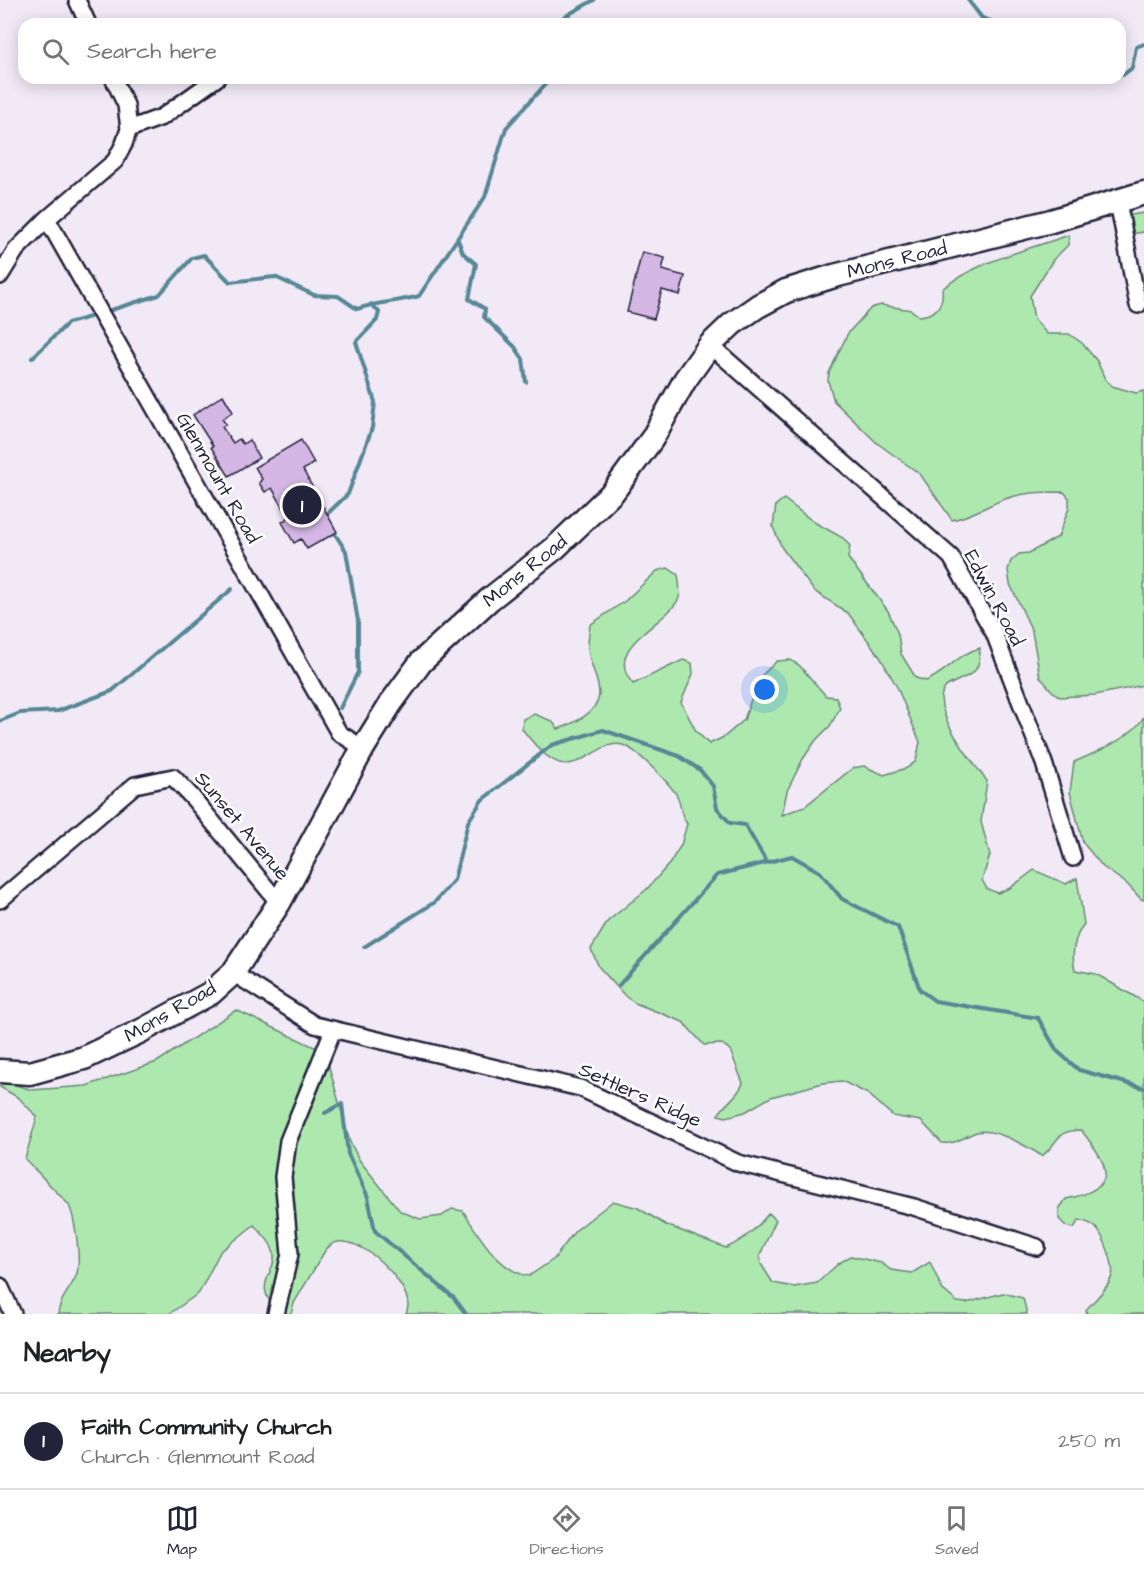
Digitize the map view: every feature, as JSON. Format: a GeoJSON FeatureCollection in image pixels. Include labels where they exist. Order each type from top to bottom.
{"type":"FeatureCollection","features":[{"type":"Feature","properties":{"kind":"main road","name":"Mons Road"},"geometry":{"type":"LineString","coordinates":[[0,1071],[30,1073],[84,1058],[141,1031],[211,993],[233,973],[279,903],[363,748],[391,702],[421,662],[490,599],[555,548],[613,492],[652,439],[685,380],[710,345],[741,318],[786,291],[834,276],[1051,221],[1144,193]]}},
{"type":"Feature","properties":{"kind":"street"},"geometry":{"type":"LineString","coordinates":[[78,0],[86,18]]}},
{"type":"Feature","properties":{"kind":"street"},"geometry":{"type":"LineString","coordinates":[[0,276],[16,250],[47,219],[115,161],[129,129],[126,105],[116,84]]}},
{"type":"Feature","properties":{"kind":"street"},"geometry":{"type":"LineString","coordinates":[[129,129],[162,117],[209,84]]}},
{"type":"Feature","properties":{"kind":"street"},"geometry":{"type":"LineString","coordinates":[[1118,202],[1138,305]]}},
{"type":"Feature","properties":{"kind":"street","name":"Glenmount Road"},"geometry":{"type":"LineString","coordinates":[[47,219],[339,733],[363,748]]}},
{"type":"Feature","properties":{"kind":"street","name":"Edwin Road"},"geometry":{"type":"LineString","coordinates":[[710,345],[951,557],[994,633],[1044,763],[1073,858]]}},
{"type":"Feature","properties":{"kind":"street","name":"Sunset Avenue"},"geometry":{"type":"LineString","coordinates":[[0,900],[135,785],[173,777],[279,903]]}},
{"type":"Feature","properties":{"kind":"street","name":"Settlers Ridge"},"geometry":{"type":"LineString","coordinates":[[233,973],[315,1025],[580,1088],[738,1163],[914,1208],[1037,1247]]}},
{"type":"Feature","properties":{"kind":"street"},"geometry":{"type":"LineString","coordinates":[[276,1314],[290,1254],[283,1177],[288,1141],[333,1030]]}},
{"type":"Feature","properties":{"kind":"street"},"geometry":{"type":"LineString","coordinates":[[0,1286],[13,1314]]}},
{"type":"Feature","properties":{"kind":"green space"},"geometry":{"type":"Polygon","coordinates":[[[1144,213],[1144,232],[1129,234],[1125,216],[1144,213]]]}},
{"type":"Feature","properties":{"kind":"green space"},"geometry":{"type":"Polygon","coordinates":[[[1069,235],[1068,245],[1053,260],[1030,296],[1034,319],[1047,334],[1069,334],[1082,343],[1097,361],[1105,379],[1112,386],[1136,393],[1144,391],[1144,685],[1095,695],[1060,697],[1040,677],[1032,631],[1010,584],[1008,570],[1011,561],[1019,554],[1029,553],[1058,537],[1069,508],[1069,498],[1064,492],[1017,495],[952,520],[920,474],[877,443],[834,401],[828,381],[829,373],[848,333],[871,308],[881,305],[911,310],[919,316],[930,314],[940,305],[942,289],[956,279],[1003,257],[1069,235]]]}},
{"type":"Feature","properties":{"kind":"green space"},"geometry":{"type":"Polygon","coordinates":[[[784,499],[814,522],[843,538],[850,546],[848,558],[888,611],[898,634],[901,654],[916,678],[926,681],[966,654],[980,648],[979,663],[975,671],[946,687],[942,696],[942,707],[954,735],[987,781],[981,822],[990,855],[982,880],[987,889],[998,893],[1010,888],[1034,870],[1066,884],[1077,878],[1084,924],[1074,946],[1075,970],[1096,974],[1144,1002],[1144,1314],[1087,1314],[1086,1310],[1107,1285],[1113,1271],[1105,1244],[1094,1226],[1079,1220],[1074,1228],[1066,1226],[1059,1219],[1059,1209],[1066,1199],[1096,1188],[1103,1182],[1105,1174],[1098,1154],[1081,1130],[1066,1132],[1042,1156],[1011,1139],[992,1132],[977,1132],[952,1143],[942,1143],[921,1121],[893,1116],[868,1094],[842,1081],[823,1083],[771,1097],[745,1112],[726,1117],[718,1115],[743,1083],[730,1050],[722,1044],[704,1045],[683,1022],[635,1003],[626,997],[599,967],[591,949],[608,921],[647,889],[670,863],[681,845],[687,824],[678,798],[670,786],[631,749],[618,744],[610,745],[576,762],[560,763],[544,753],[530,739],[522,729],[523,719],[534,714],[552,721],[558,729],[590,712],[599,694],[589,654],[590,625],[625,601],[657,571],[668,568],[678,575],[679,598],[662,618],[630,647],[625,658],[625,671],[633,684],[683,660],[692,663],[693,674],[681,702],[696,731],[709,744],[724,737],[744,720],[758,679],[777,661],[790,660],[799,665],[826,696],[836,697],[840,708],[830,726],[816,740],[803,759],[787,791],[782,815],[805,806],[853,768],[864,766],[884,775],[907,768],[916,761],[920,742],[897,687],[880,657],[848,613],[814,591],[782,548],[773,527],[776,505],[784,499]]]}},
{"type":"Feature","properties":{"kind":"green space"},"geometry":{"type":"Polygon","coordinates":[[[1144,716],[1144,900],[1127,884],[1103,867],[1083,843],[1070,792],[1074,762],[1123,737],[1139,724],[1144,716]]]}},
{"type":"Feature","properties":{"kind":"green space"},"geometry":{"type":"Polygon","coordinates":[[[236,1010],[325,1052],[350,1142],[360,1161],[400,1211],[420,1219],[442,1216],[452,1209],[463,1211],[490,1251],[518,1273],[529,1276],[554,1259],[575,1231],[613,1201],[638,1208],[666,1225],[726,1248],[749,1234],[769,1213],[776,1220],[760,1255],[761,1264],[773,1283],[794,1287],[817,1283],[839,1263],[851,1256],[881,1263],[891,1270],[912,1273],[930,1262],[942,1289],[957,1302],[966,1303],[1003,1293],[1023,1298],[1027,1314],[406,1314],[408,1305],[406,1295],[391,1272],[368,1252],[356,1245],[344,1242],[334,1243],[326,1249],[294,1303],[291,1314],[280,1314],[270,1303],[265,1285],[273,1264],[272,1248],[254,1225],[220,1252],[199,1293],[169,1314],[58,1314],[61,1303],[78,1270],[77,1240],[73,1220],[69,1205],[25,1159],[37,1117],[19,1098],[0,1087],[0,1080],[32,1090],[86,1086],[157,1062],[236,1010]]]}},
{"type":"Feature","properties":{"kind":"building"},"geometry":{"type":"Polygon","coordinates":[[[642,252],[665,258],[662,270],[685,276],[680,295],[662,290],[654,319],[627,312],[642,252]]]}},
{"type":"Feature","properties":{"kind":"building"},"geometry":{"type":"Polygon","coordinates":[[[223,395],[233,412],[222,419],[226,424],[222,427],[233,443],[239,439],[243,444],[249,440],[259,458],[229,476],[193,415],[223,395]]]}},
{"type":"Feature","properties":{"kind":"building"},"geometry":{"type":"Polygon","coordinates":[[[301,440],[314,463],[303,470],[337,532],[307,549],[301,539],[294,543],[282,522],[289,517],[272,488],[265,492],[259,483],[262,479],[255,467],[301,440]]]}},
{"type":"Feature","properties":{"kind":"waterway"},"geometry":{"type":"LineString","coordinates":[[564,18],[594,0]]}},
{"type":"Feature","properties":{"kind":"waterway"},"geometry":{"type":"LineString","coordinates":[[968,0],[982,18]]}},
{"type":"Feature","properties":{"kind":"waterway"},"geometry":{"type":"LineString","coordinates":[[1126,73],[1132,68],[1136,47],[1144,44]]}},
{"type":"Feature","properties":{"kind":"waterway"},"geometry":{"type":"LineString","coordinates":[[111,310],[159,295],[192,258],[204,255],[230,282],[275,277],[314,295],[338,296],[357,309],[419,296],[485,197],[506,128],[546,84]]}},
{"type":"Feature","properties":{"kind":"waterway"},"geometry":{"type":"LineString","coordinates":[[458,240],[463,253],[476,264],[469,299],[485,309],[484,317],[515,347],[523,359],[526,382]]}},
{"type":"Feature","properties":{"kind":"waterway"},"geometry":{"type":"LineString","coordinates":[[324,517],[348,494],[372,428],[375,402],[356,342],[377,320],[379,312],[371,304]]}},
{"type":"Feature","properties":{"kind":"waterway"},"geometry":{"type":"LineString","coordinates":[[32,358],[68,323],[90,317]]}},
{"type":"Feature","properties":{"kind":"waterway"},"geometry":{"type":"LineString","coordinates":[[333,531],[346,551],[358,621],[358,672],[340,708]]}},
{"type":"Feature","properties":{"kind":"waterway"},"geometry":{"type":"LineString","coordinates":[[0,721],[20,713],[58,711],[112,691],[232,589]]}},
{"type":"Feature","properties":{"kind":"waterway"},"geometry":{"type":"LineString","coordinates":[[364,947],[435,902],[454,880],[468,822],[482,800],[552,745],[603,730],[679,756],[700,770],[713,786],[717,808],[730,823],[745,825],[766,861]]}},
{"type":"Feature","properties":{"kind":"waterway"},"geometry":{"type":"LineString","coordinates":[[619,985],[717,875],[792,856],[820,872],[842,899],[898,927],[920,990],[935,1001],[1038,1018],[1057,1051],[1079,1070],[1144,1088]]}},
{"type":"Feature","properties":{"kind":"waterway"},"geometry":{"type":"LineString","coordinates":[[325,1113],[342,1104],[348,1154],[368,1197],[375,1231],[454,1298],[466,1314]]}},
{"type":"Feature","properties":{"kind":"place","name":"Faith Community Church"},"geometry":{"type":"Point","coordinates":[302,505]}}]}
